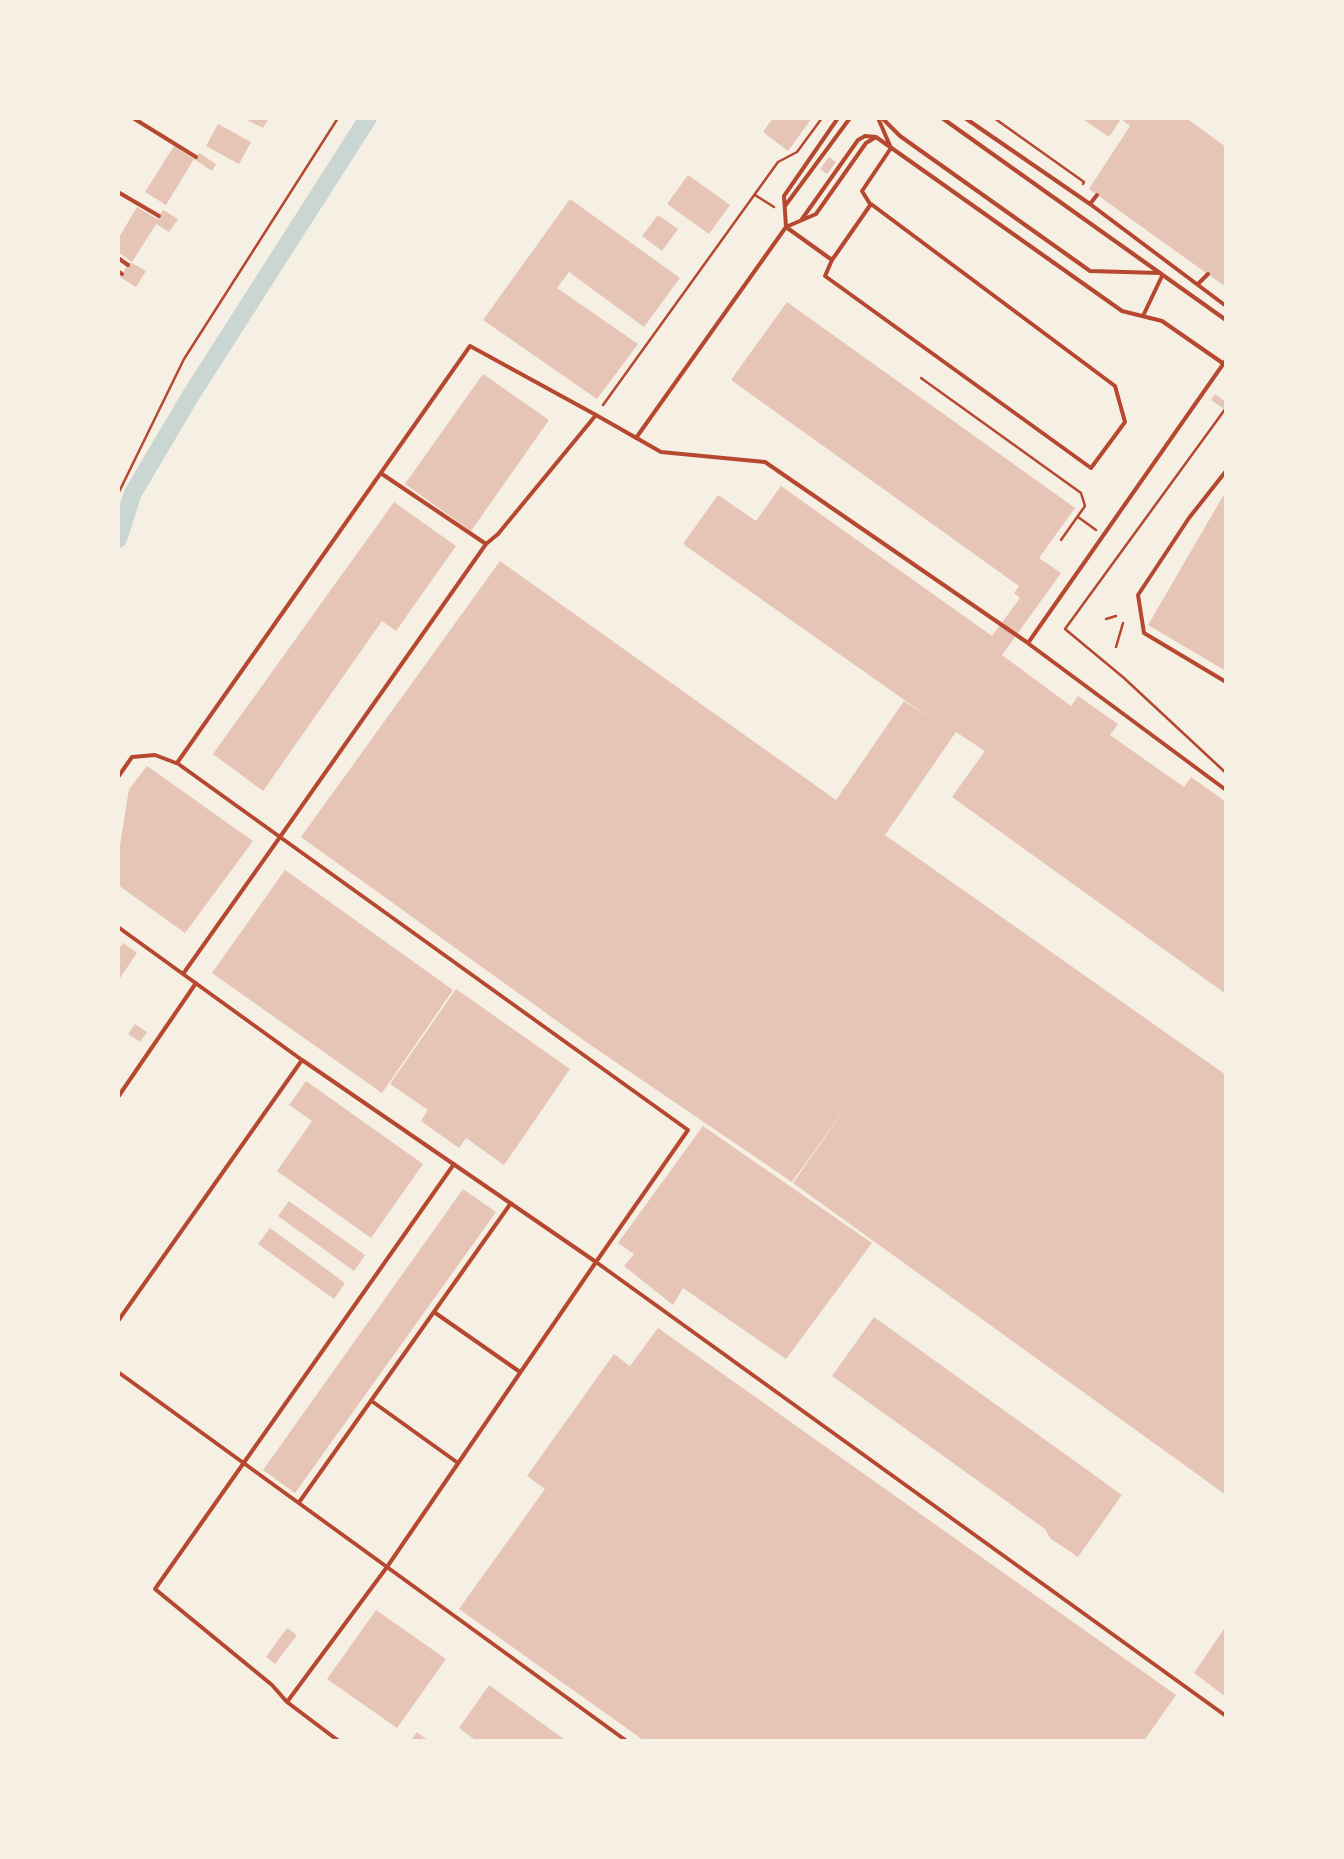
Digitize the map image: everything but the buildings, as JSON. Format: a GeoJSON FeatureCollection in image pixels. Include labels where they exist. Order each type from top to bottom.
{"type":"FeatureCollection","features":[{"type":"Feature","properties":{"kind":"lane"},"geometry":{"type":"LineString","coordinates":[[133,118],[196,156]]}},
{"type":"Feature","properties":{"kind":"lane"},"geometry":{"type":"LineString","coordinates":[[832,260],[786,227],[784,196],[838,118]]}},
{"type":"Feature","properties":{"kind":"lane"},"geometry":{"type":"LineString","coordinates":[[784,207],[850,118]]}},
{"type":"Feature","properties":{"kind":"lane"},"geometry":{"type":"LineString","coordinates":[[880,118],[891,148]]}},
{"type":"Feature","properties":{"kind":"lane"},"geometry":{"type":"LineString","coordinates":[[880,118],[1090,271],[1160,275]]}},
{"type":"Feature","properties":{"kind":"lane"},"geometry":{"type":"LineString","coordinates":[[942,118],[1226,320]]}},
{"type":"Feature","properties":{"kind":"lane"},"geometry":{"type":"LineString","coordinates":[[965,118],[1090,204],[1226,306]]}},
{"type":"Feature","properties":{"kind":"lane"},"geometry":{"type":"LineString","coordinates":[[635,439],[786,227],[816,214],[866,143],[876,137],[1122,311],[1162,321],[1225,362],[1028,643]]}},
{"type":"Feature","properties":{"kind":"lane"},"geometry":{"type":"LineString","coordinates":[[870,204],[825,276],[1091,468],[1124,422],[1115,386],[870,204],[862,190],[891,148]]}},
{"type":"Feature","properties":{"kind":"lane"},"geometry":{"type":"LineString","coordinates":[[118,192],[159,216]]}},
{"type":"Feature","properties":{"kind":"lane"},"geometry":{"type":"LineString","coordinates":[[1090,204],[1097,194]]}},
{"type":"Feature","properties":{"kind":"lane"},"geometry":{"type":"LineString","coordinates":[[118,258],[128,264]]}},
{"type":"Feature","properties":{"kind":"lane"},"geometry":{"type":"LineString","coordinates":[[1198,284],[1208,274]]}},
{"type":"Feature","properties":{"kind":"lane"},"geometry":{"type":"LineString","coordinates":[[1144,316],[1160,275]]}},
{"type":"Feature","properties":{"kind":"lane"},"geometry":{"type":"LineString","coordinates":[[177,763],[470,346],[635,439],[673,455],[765,462],[1028,643],[1226,790]]}},
{"type":"Feature","properties":{"kind":"lane"},"geometry":{"type":"LineString","coordinates":[[183,974],[486,544],[596,415]]}},
{"type":"Feature","properties":{"kind":"lane"},"geometry":{"type":"LineString","coordinates":[[1226,471],[1189,518],[1138,596],[1144,633],[1226,682]]}},
{"type":"Feature","properties":{"kind":"lane"},"geometry":{"type":"LineString","coordinates":[[381,473],[486,544]]}},
{"type":"Feature","properties":{"kind":"lane"},"geometry":{"type":"LineString","coordinates":[[118,777],[132,757],[155,755],[177,763],[688,1130],[387,1566],[286,1702]]}},
{"type":"Feature","properties":{"kind":"lane"},"geometry":{"type":"LineString","coordinates":[[118,926],[302,1060],[596,1262],[1226,1716]]}},
{"type":"Feature","properties":{"kind":"lane"},"geometry":{"type":"LineString","coordinates":[[118,1097],[196,983]]}},
{"type":"Feature","properties":{"kind":"lane"},"geometry":{"type":"LineString","coordinates":[[118,1321],[302,1060]]}},
{"type":"Feature","properties":{"kind":"lane"},"geometry":{"type":"LineString","coordinates":[[340,1742],[286,1702],[272,1685],[156,1589],[454,1164]]}},
{"type":"Feature","properties":{"kind":"lane"},"geometry":{"type":"LineString","coordinates":[[299,1503],[511,1203]]}},
{"type":"Feature","properties":{"kind":"lane"},"geometry":{"type":"LineString","coordinates":[[434,1312],[520,1372]]}},
{"type":"Feature","properties":{"kind":"lane"},"geometry":{"type":"LineString","coordinates":[[118,1372],[628,1742]]}},
{"type":"Feature","properties":{"kind":"lane"},"geometry":{"type":"LineString","coordinates":[[371,1401],[458,1463]]}},
{"type":"Feature","properties":{"kind":"path"},"geometry":{"type":"LineString","coordinates":[[118,494],[184,359],[338,118]]}},
{"type":"Feature","properties":{"kind":"path"},"geometry":{"type":"LineString","coordinates":[[596,415],[778,162],[798,152],[822,118]]}},
{"type":"Feature","properties":{"kind":"path"},"geometry":{"type":"LineString","coordinates":[[994,118],[1084,182],[1076,195]]}},
{"type":"Feature","properties":{"kind":"path"},"geometry":{"type":"LineString","coordinates":[[921,378],[1082,493],[1085,506],[1061,540]]}},
{"type":"Feature","properties":{"kind":"path"},"geometry":{"type":"LineString","coordinates":[[1106,619],[1116,616]]}},
{"type":"Feature","properties":{"kind":"path"},"geometry":{"type":"LineString","coordinates":[[1116,647],[1123,623]]}},
{"type":"Feature","properties":{"kind":"waterway"},"geometry":{"type":"LineString","coordinates":[[118,539],[133,493],[191,395],[368,118]]}}]}
